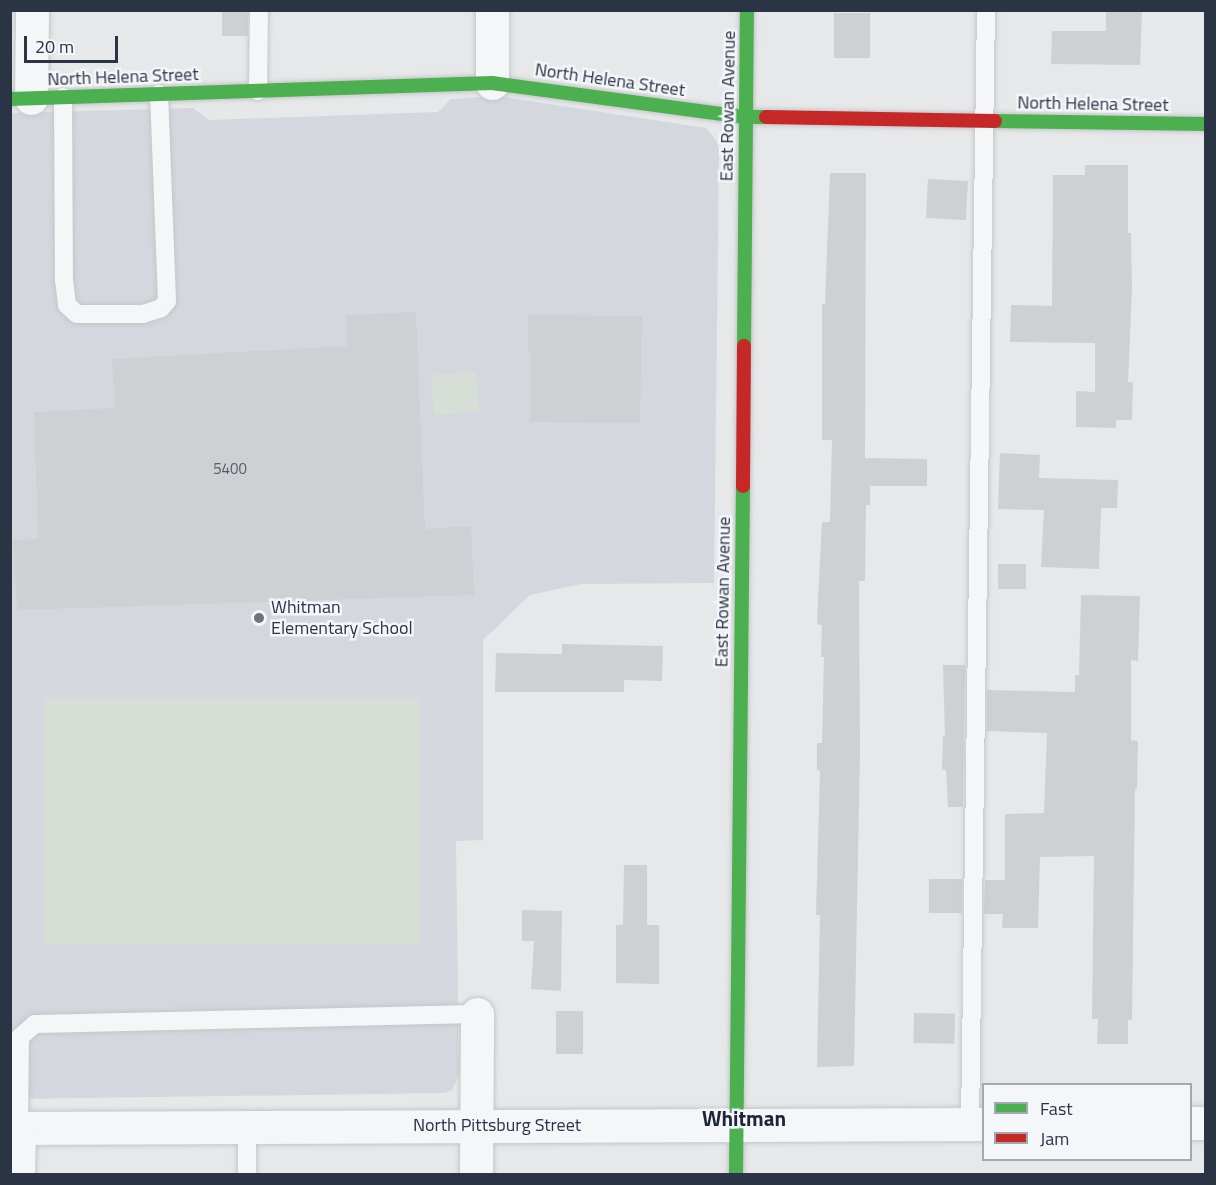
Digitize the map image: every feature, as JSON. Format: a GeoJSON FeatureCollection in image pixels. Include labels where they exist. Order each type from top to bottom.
{"type":"FeatureCollection","features":[{"type":"Feature","properties":{"kind":"street"},"geometry":{"type":"LineString","coordinates":[[21,99],[32,10]]}},
{"type":"Feature","properties":{"kind":"street"},"geometry":{"type":"LineString","coordinates":[[492,10],[492,83]]}},
{"type":"Feature","properties":{"kind":"street","name":"East Rowan Avenue"},"geometry":{"type":"LineString","coordinates":[[736,1174],[747,10]]}},
{"type":"Feature","properties":{"kind":"street","name":"North Helena Street"},"geometry":{"type":"LineString","coordinates":[[21,99],[492,83],[745,117],[1206,124]]}},
{"type":"Feature","properties":{"kind":"street"},"geometry":{"type":"LineString","coordinates":[[476,1174],[477,1014]]}},
{"type":"Feature","properties":{"kind":"street","name":"North Pittsburg Street"},"geometry":{"type":"LineString","coordinates":[[15,1128],[977,1124]]}},
{"type":"Feature","properties":{"kind":"street"},"geometry":{"type":"LineString","coordinates":[[15,1128],[18,1174]]}},
{"type":"Feature","properties":{"kind":"lane"},"geometry":{"type":"LineString","coordinates":[[258,91],[259,10]]}},
{"type":"Feature","properties":{"kind":"lane"},"geometry":{"type":"LineString","coordinates":[[977,1124],[986,10]]}},
{"type":"Feature","properties":{"kind":"lane"},"geometry":{"type":"LineString","coordinates":[[63,97],[64,280],[68,305],[77,314],[143,314],[160,308],[167,301],[159,94]]}},
{"type":"Feature","properties":{"kind":"lane"},"geometry":{"type":"LineString","coordinates":[[15,1128],[20,1037],[35,1024],[477,1014]]}},
{"type":"Feature","properties":{"kind":"lane"},"geometry":{"type":"LineString","coordinates":[[247,1126],[247,1174]]}},
{"type":"Feature","properties":{"kind":"shaded area","name":"Whitman Elementary School"},"geometry":{"type":"Polygon","coordinates":[[[497,96],[706,128],[717,142],[719,151],[714,583],[581,584],[530,595],[483,640],[483,840],[456,841],[459,1075],[452,1090],[445,1093],[11,1099],[10,113],[193,108],[209,120],[438,112],[451,99],[497,96]]]}},
{"type":"Feature","properties":{"kind":"shaded area"},"geometry":{"type":"Polygon","coordinates":[[[476,372],[479,412],[434,415],[431,375],[476,372]]]}},
{"type":"Feature","properties":{"kind":"shaded area"},"geometry":{"type":"Polygon","coordinates":[[[44,697],[420,697],[420,944],[44,944],[44,697]]]}},
{"type":"Feature","properties":{"kind":"building"},"geometry":{"type":"Polygon","coordinates":[[[222,10],[248,10],[248,36],[222,36],[222,10]]]}},
{"type":"Feature","properties":{"kind":"building"},"geometry":{"type":"Polygon","coordinates":[[[1106,10],[1142,10],[1140,65],[1051,64],[1052,31],[1106,31],[1106,10]]]}},
{"type":"Feature","properties":{"kind":"building"},"geometry":{"type":"Polygon","coordinates":[[[834,13],[870,13],[870,58],[834,58],[834,13]]]}},
{"type":"Feature","properties":{"kind":"building"},"geometry":{"type":"Polygon","coordinates":[[[1085,165],[1128,165],[1128,233],[1131,233],[1132,289],[1128,382],[1133,382],[1132,420],[1116,420],[1116,428],[1076,427],[1076,391],[1095,392],[1095,343],[1010,342],[1011,305],[1052,306],[1053,175],[1085,175],[1085,165]]]}},
{"type":"Feature","properties":{"kind":"building"},"geometry":{"type":"Polygon","coordinates":[[[830,173],[866,173],[865,458],[927,459],[927,486],[870,486],[870,505],[866,505],[865,581],[859,581],[860,751],[854,1066],[817,1067],[820,915],[816,915],[820,771],[817,770],[817,743],[822,743],[824,657],[821,657],[822,625],[817,624],[822,522],[830,522],[832,440],[822,440],[822,304],[825,304],[830,173]]]}},
{"type":"Feature","properties":{"kind":"building"},"geometry":{"type":"Polygon","coordinates":[[[928,179],[968,181],[966,220],[926,218],[928,179]]]}},
{"type":"Feature","properties":{"kind":"building"},"geometry":{"type":"Polygon","coordinates":[[[416,312],[425,529],[471,526],[474,595],[17,610],[13,540],[38,539],[34,412],[115,408],[112,359],[347,346],[346,315],[416,312]]]}},
{"type":"Feature","properties":{"kind":"building"},"geometry":{"type":"Polygon","coordinates":[[[528,315],[642,316],[640,423],[530,422],[531,351],[528,351],[528,315]]]}},
{"type":"Feature","properties":{"kind":"building"},"geometry":{"type":"Polygon","coordinates":[[[1000,453],[1040,455],[1039,478],[1118,480],[1117,508],[1101,508],[1099,569],[1041,567],[1044,510],[998,509],[1000,453]]]}},
{"type":"Feature","properties":{"kind":"building"},"geometry":{"type":"Polygon","coordinates":[[[998,564],[1026,564],[1026,589],[998,589],[998,564]]]}},
{"type":"Feature","properties":{"kind":"building"},"geometry":{"type":"Polygon","coordinates":[[[1081,595],[1140,596],[1138,661],[1131,660],[1131,740],[1138,741],[1137,789],[1135,789],[1132,1020],[1128,1020],[1128,1044],[1097,1044],[1098,1019],[1092,1019],[1094,856],[1040,857],[1038,928],[1002,928],[1003,914],[984,914],[985,880],[1005,880],[1005,814],[1044,813],[1047,733],[987,731],[987,690],[1075,692],[1075,675],[1079,675],[1081,595]]]}},
{"type":"Feature","properties":{"kind":"building"},"geometry":{"type":"Polygon","coordinates":[[[562,644],[663,646],[662,681],[624,680],[624,692],[495,692],[496,653],[562,654],[562,644]]]}},
{"type":"Feature","properties":{"kind":"building"},"geometry":{"type":"Polygon","coordinates":[[[943,665],[965,665],[963,807],[948,807],[946,770],[942,770],[943,736],[945,736],[943,665]]]}},
{"type":"Feature","properties":{"kind":"building"},"geometry":{"type":"Polygon","coordinates":[[[624,865],[647,865],[647,925],[659,925],[659,984],[616,983],[616,925],[623,925],[624,865]]]}},
{"type":"Feature","properties":{"kind":"building"},"geometry":{"type":"Polygon","coordinates":[[[929,879],[962,879],[962,913],[929,913],[929,879]]]}},
{"type":"Feature","properties":{"kind":"building"},"geometry":{"type":"Polygon","coordinates":[[[522,910],[562,911],[561,991],[531,989],[534,941],[522,941],[522,910]]]}},
{"type":"Feature","properties":{"kind":"building"},"geometry":{"type":"Polygon","coordinates":[[[556,1011],[583,1011],[583,1054],[556,1054],[556,1011]]]}},
{"type":"Feature","properties":{"kind":"building"},"geometry":{"type":"Polygon","coordinates":[[[914,1013],[955,1014],[954,1044],[913,1043],[914,1013]]]}},
{"type":"Feature","properties":{"kind":"traffic: fast"},"geometry":{"type":"LineString","coordinates":[[744,346],[747,10]]}},
{"type":"Feature","properties":{"kind":"traffic: fast"},"geometry":{"type":"LineString","coordinates":[[10,99],[492,83],[745,117],[766,117]]}},
{"type":"Feature","properties":{"kind":"traffic: fast"},"geometry":{"type":"LineString","coordinates":[[995,121],[1206,124]]}},
{"type":"Feature","properties":{"kind":"traffic: fast"},"geometry":{"type":"LineString","coordinates":[[736,1174],[743,486]]}},
{"type":"Feature","properties":{"kind":"traffic: jam"},"geometry":{"type":"LineString","coordinates":[[766,117],[995,121]]}},
{"type":"Feature","properties":{"kind":"traffic: jam"},"geometry":{"type":"LineString","coordinates":[[743,486],[744,346]]}},
{"type":"Feature","properties":{"kind":"place","name":"Whitman Elementary School"},"geometry":{"type":"Point","coordinates":[259,618]}},
{"type":"Feature","properties":{"kind":"district","name":"Whitman"},"geometry":{"type":"Point","coordinates":[744,1118]}}]}
